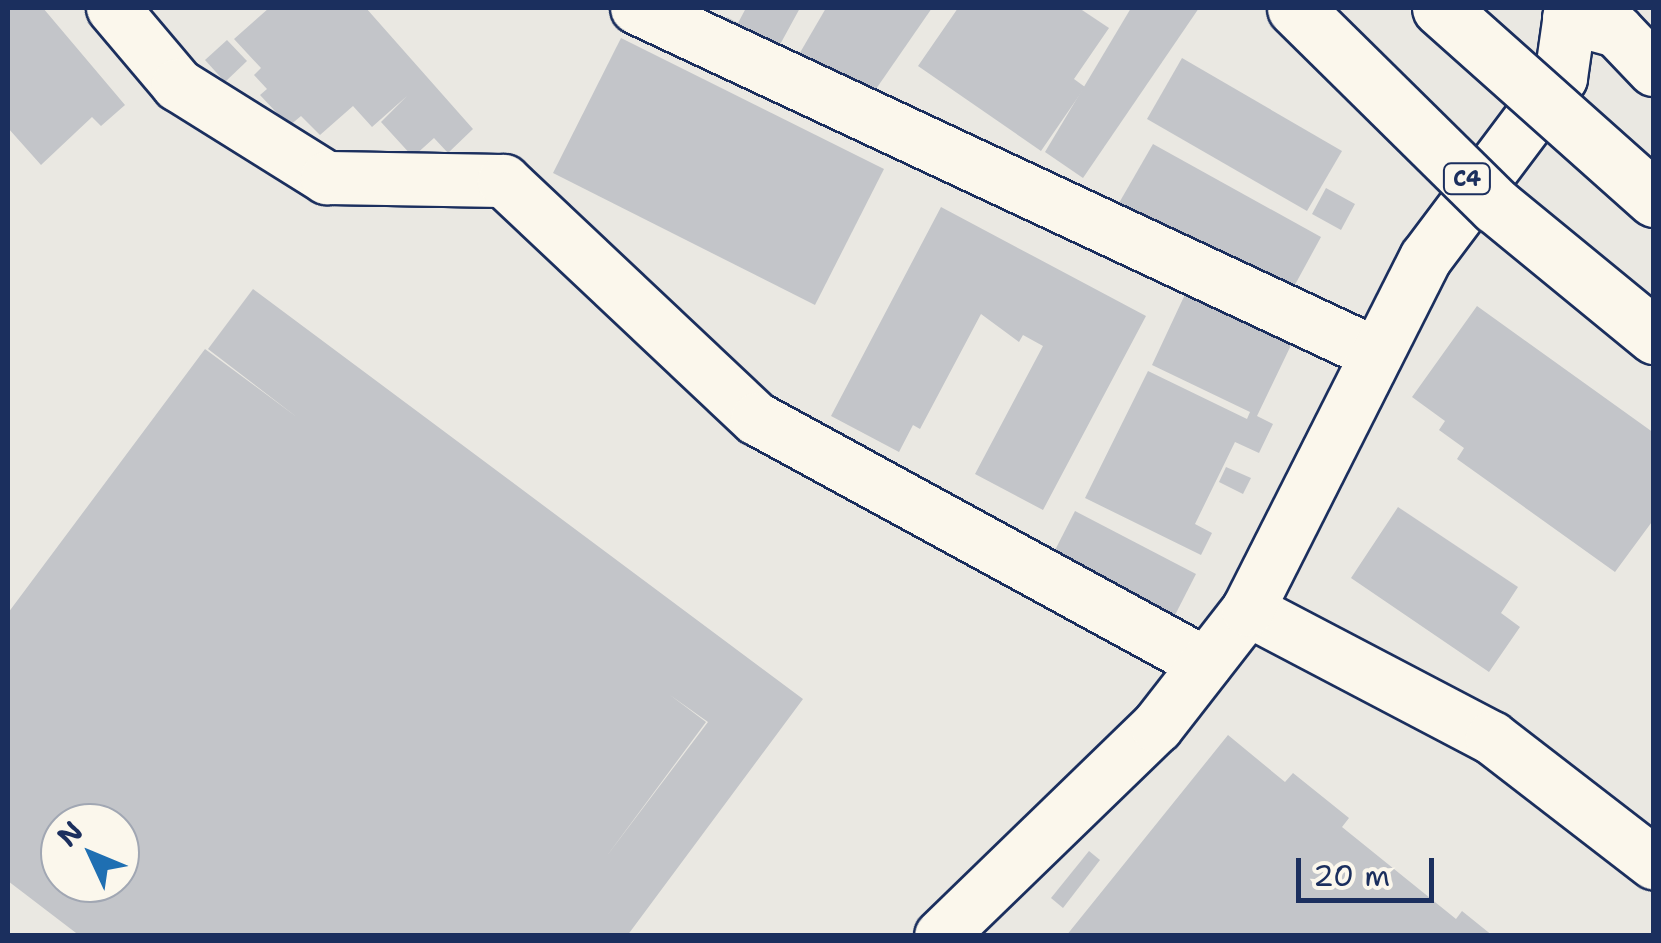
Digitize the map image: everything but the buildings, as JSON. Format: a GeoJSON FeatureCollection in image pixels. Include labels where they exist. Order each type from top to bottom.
{"type":"FeatureCollection","features":[{"type":"Feature","properties":{"kind":"highway","name":"C4"},"geometry":{"type":"LineString","coordinates":[[1296,8],[1496,206],[1654,336]]}},
{"type":"Feature","properties":{"kind":"highway"},"geometry":{"type":"LineString","coordinates":[[1440,8],[1654,200]]}},
{"type":"Feature","properties":{"kind":"street"},"geometry":{"type":"LineString","coordinates":[[113,8],[178,85],[326,178],[504,182],[757,419],[1206,664]]}},
{"type":"Feature","properties":{"kind":"street"},"geometry":{"type":"LineString","coordinates":[[637,8],[1372,352]]}},
{"type":"Feature","properties":{"kind":"street"},"geometry":{"type":"LineString","coordinates":[[941,936],[1157,728],[1248,610],[1372,352],[1426,258],[1561,78],[1570,13],[1617,31],[1654,70]]}},
{"type":"Feature","properties":{"kind":"street"},"geometry":{"type":"LineString","coordinates":[[1248,610],[1492,738],[1654,863]]}},
{"type":"Feature","properties":{"kind":"shaded area"},"geometry":{"type":"Polygon","coordinates":[[[8,8],[1653,8],[1653,935],[8,935],[8,8]]]}}]}
